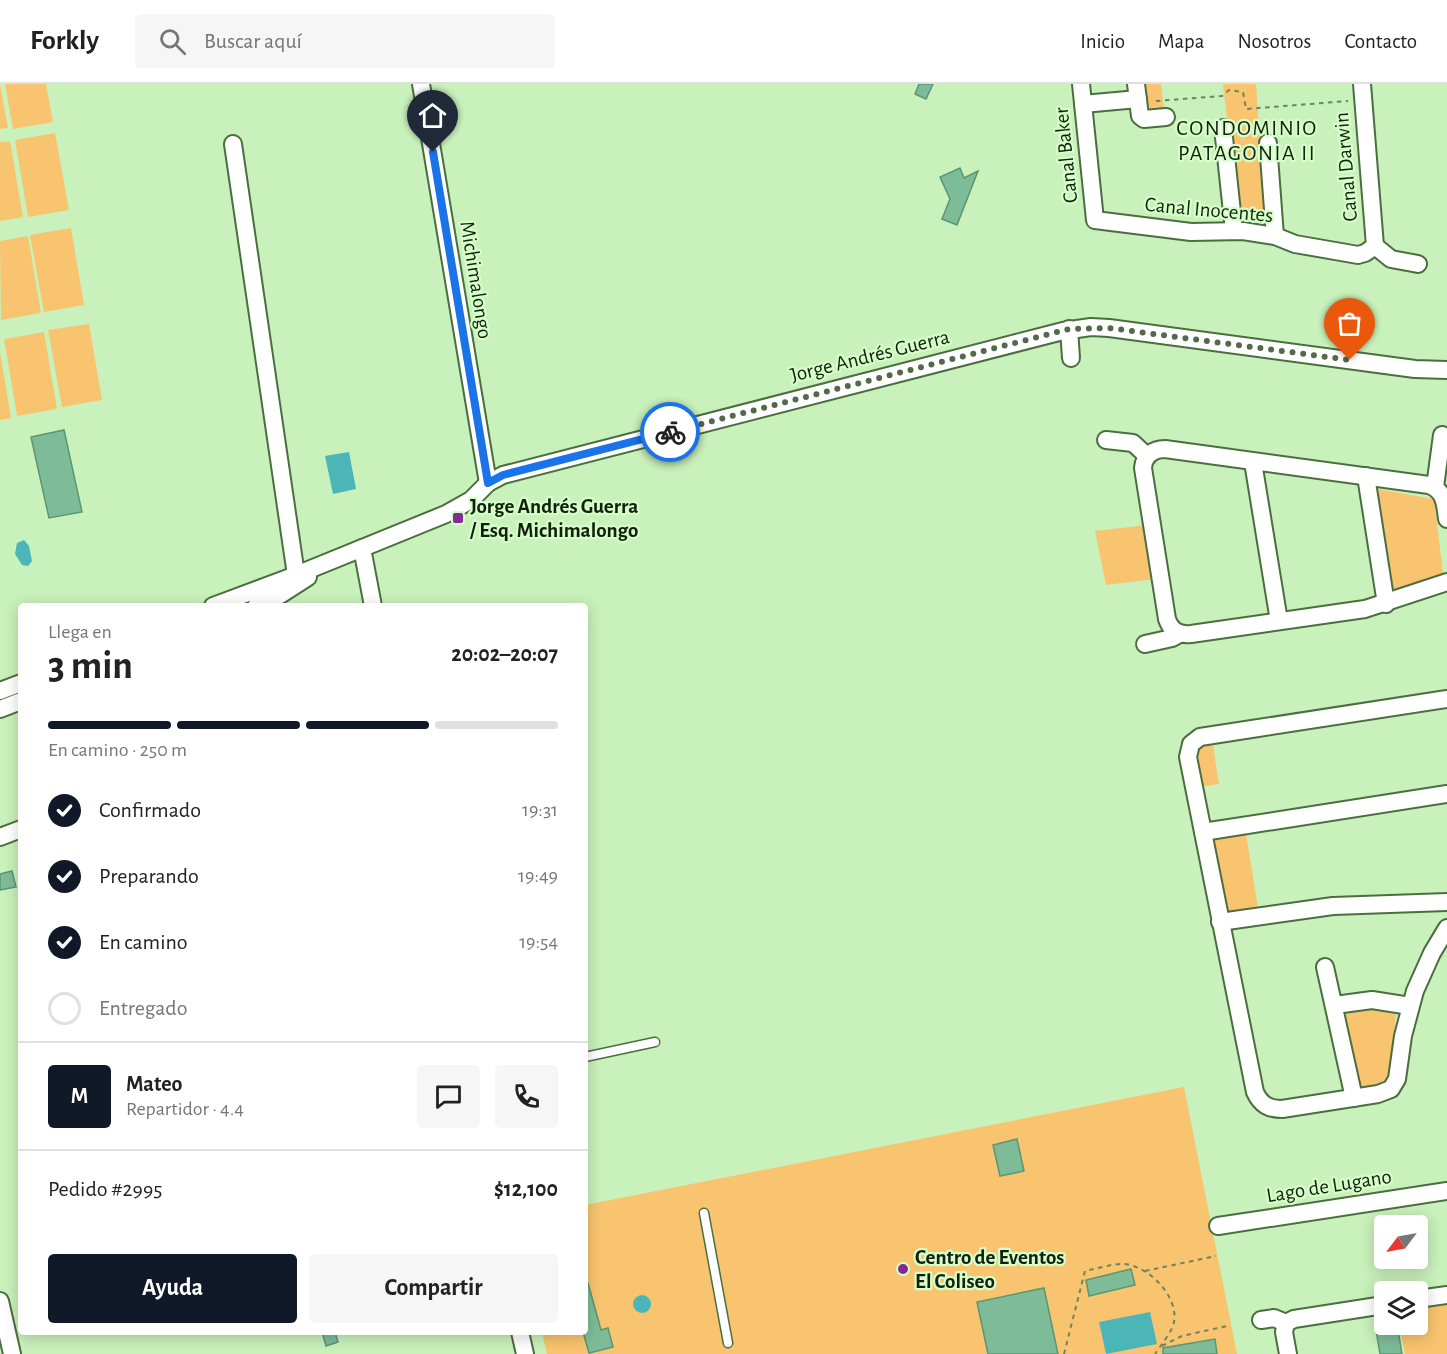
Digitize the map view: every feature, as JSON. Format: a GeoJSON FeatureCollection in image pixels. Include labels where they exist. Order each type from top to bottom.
{"type":"FeatureCollection","features":[{"type":"Feature","properties":{"kind":"street","name":"Michimalongo"},"geometry":{"type":"LineString","coordinates":[[421,84],[488,483]]}},
{"type":"Feature","properties":{"kind":"street","name":"Canal Baker"},"geometry":{"type":"LineString","coordinates":[[1081,84],[1095,220]]}},
{"type":"Feature","properties":{"kind":"street"},"geometry":{"type":"LineString","coordinates":[[1083,105],[1137,91],[1140,116],[1144,119],[1166,117]]}},
{"type":"Feature","properties":{"kind":"street","name":"Canal Darwin"},"geometry":{"type":"LineString","coordinates":[[1362,92],[1375,246]]}},
{"type":"Feature","properties":{"kind":"street"},"geometry":{"type":"LineString","coordinates":[[1223,128],[1234,231]]}},
{"type":"Feature","properties":{"kind":"street"},"geometry":{"type":"LineString","coordinates":[[1268,143],[1275,236]]}},
{"type":"Feature","properties":{"kind":"street"},"geometry":{"type":"LineString","coordinates":[[233,144],[296,575]]}},
{"type":"Feature","properties":{"kind":"street","name":"Canal Inocentes"},"geometry":{"type":"LineString","coordinates":[[1095,220],[1191,232],[1234,231],[1275,236],[1295,244],[1358,255],[1375,246]]}},
{"type":"Feature","properties":{"kind":"street"},"geometry":{"type":"LineString","coordinates":[[1375,246],[1391,259],[1418,264]]}},
{"type":"Feature","properties":{"kind":"street","name":"Jorge Andrés Guerra"},"geometry":{"type":"LineString","coordinates":[[221,603],[331,561],[460,507],[471,500],[488,483],[503,475],[1069,329],[1109,328],[1415,369],[1447,370]]}},
{"type":"Feature","properties":{"kind":"street"},"geometry":{"type":"LineString","coordinates":[[1069,329],[1071,358]]}},
{"type":"Feature","properties":{"kind":"street"},"geometry":{"type":"LineString","coordinates":[[1435,487],[1442,435]]}},
{"type":"Feature","properties":{"kind":"street"},"geometry":{"type":"LineString","coordinates":[[1106,440],[1133,443],[1147,456]]}},
{"type":"Feature","properties":{"kind":"street"},"geometry":{"type":"LineString","coordinates":[[1179,634],[1167,619],[1143,468],[1147,456],[1156,450],[1165,449],[1423,484],[1435,487],[1444,499],[1447,519]]}},
{"type":"Feature","properties":{"kind":"street"},"geometry":{"type":"LineString","coordinates":[[1253,462],[1279,621]]}},
{"type":"Feature","properties":{"kind":"street"},"geometry":{"type":"LineString","coordinates":[[1366,476],[1386,604]]}},
{"type":"Feature","properties":{"kind":"street"},"geometry":{"type":"LineString","coordinates":[[362,548],[372,603]]}},
{"type":"Feature","properties":{"kind":"street","name":"Jorge Andrés Guerra"},"geometry":{"type":"LineString","coordinates":[[262,603],[296,586],[331,561]]}},
{"type":"Feature","properties":{"kind":"street"},"geometry":{"type":"LineString","coordinates":[[1145,644],[1172,638],[1179,634],[1365,609],[1386,604],[1447,582]]}},
{"type":"Feature","properties":{"kind":"street"},"geometry":{"type":"LineString","coordinates":[[0,691],[18,684]]}},
{"type":"Feature","properties":{"kind":"street"},"geometry":{"type":"LineString","coordinates":[[1447,699],[1196,739],[1189,748],[1188,757],[1255,1092],[1265,1106],[1276,1109],[1389,1091],[1396,1083],[1410,1006],[1427,963],[1447,928]]}},
{"type":"Feature","properties":{"kind":"street"},"geometry":{"type":"LineString","coordinates":[[0,709],[18,701]]}},
{"type":"Feature","properties":{"kind":"street"},"geometry":{"type":"LineString","coordinates":[[1203,831],[1447,794]]}},
{"type":"Feature","properties":{"kind":"street"},"geometry":{"type":"LineString","coordinates":[[0,837],[18,830]]}},
{"type":"Feature","properties":{"kind":"street"},"geometry":{"type":"LineString","coordinates":[[0,843],[18,839]]}},
{"type":"Feature","properties":{"kind":"street"},"geometry":{"type":"LineString","coordinates":[[1220,922],[1333,906],[1447,902]]}},
{"type":"Feature","properties":{"kind":"street"},"geometry":{"type":"LineString","coordinates":[[1326,967],[1354,1098]]}},
{"type":"Feature","properties":{"kind":"street"},"geometry":{"type":"LineString","coordinates":[[1335,1005],[1372,1000],[1410,1006]]}},
{"type":"Feature","properties":{"kind":"street","name":"Lago de Lugano"},"geometry":{"type":"LineString","coordinates":[[1218,1226],[1447,1191]]}},
{"type":"Feature","properties":{"kind":"street"},"geometry":{"type":"LineString","coordinates":[[1428,1298],[1447,1295]]}},
{"type":"Feature","properties":{"kind":"street"},"geometry":{"type":"LineString","coordinates":[[0,1301],[12,1354]]}},
{"type":"Feature","properties":{"kind":"street"},"geometry":{"type":"LineString","coordinates":[[1261,1320],[1274,1318],[1286,1323],[1294,1319],[1374,1307]]}},
{"type":"Feature","properties":{"kind":"street"},"geometry":{"type":"LineString","coordinates":[[1286,1323],[1284,1332],[1288,1354]]}},
{"type":"Feature","properties":{"kind":"street"},"geometry":{"type":"LineString","coordinates":[[521,1335],[525,1354]]}},
{"type":"Feature","properties":{"kind":"lane"},"geometry":{"type":"LineString","coordinates":[[588,1056],[655,1042]]}},
{"type":"Feature","properties":{"kind":"lane"},"geometry":{"type":"LineString","coordinates":[[704,1213],[728,1343]]}},
{"type":"Feature","properties":{"kind":"path"},"geometry":{"type":"LineString","coordinates":[[1156,101],[1222,96],[1229,90],[1243,92],[1246,109],[1362,92]]}},
{"type":"Feature","properties":{"kind":"path"},"geometry":{"type":"LineString","coordinates":[[1144,1271],[1216,1256]]}},
{"type":"Feature","properties":{"kind":"path"},"geometry":{"type":"LineString","coordinates":[[1064,1354],[1085,1271],[1123,1264],[1144,1271],[1171,1299],[1174,1324],[1155,1354]]}},
{"type":"Feature","properties":{"kind":"path"},"geometry":{"type":"LineString","coordinates":[[1159,1347],[1182,1336],[1227,1326]]}},
{"type":"Feature","properties":{"kind":"shaded area"},"geometry":{"type":"Polygon","coordinates":[[[0,84],[8,128],[0,129],[0,84]]]}},
{"type":"Feature","properties":{"kind":"shaded area"},"geometry":{"type":"Polygon","coordinates":[[[5,84],[46,84],[53,122],[13,129],[5,84]]]}},
{"type":"Feature","properties":{"kind":"shaded area"},"geometry":{"type":"Polygon","coordinates":[[[1139,84],[1161,84],[1164,111],[1142,113],[1139,84]]]}},
{"type":"Feature","properties":{"kind":"shaded area"},"geometry":{"type":"Polygon","coordinates":[[[1223,84],[1256,84],[1266,221],[1238,217],[1223,84]]]}},
{"type":"Feature","properties":{"kind":"shaded area"},"geometry":{"type":"Polygon","coordinates":[[[55,133],[69,210],[28,217],[15,140],[55,133]]]}},
{"type":"Feature","properties":{"kind":"shaded area"},"geometry":{"type":"Polygon","coordinates":[[[10,141],[23,217],[0,221],[0,142],[10,141]]]}},
{"type":"Feature","properties":{"kind":"shaded area"},"geometry":{"type":"Polygon","coordinates":[[[71,228],[84,305],[44,312],[30,235],[71,228]]]}},
{"type":"Feature","properties":{"kind":"shaded area"},"geometry":{"type":"Polygon","coordinates":[[[28,236],[41,313],[1,320],[0,241],[28,236]]]}},
{"type":"Feature","properties":{"kind":"shaded area"},"geometry":{"type":"Polygon","coordinates":[[[89,324],[102,400],[62,407],[48,330],[89,324]]]}},
{"type":"Feature","properties":{"kind":"shaded area"},"geometry":{"type":"Polygon","coordinates":[[[44,332],[57,409],[17,416],[4,339],[44,332]]]}},
{"type":"Feature","properties":{"kind":"shaded area"},"geometry":{"type":"Polygon","coordinates":[[[0,352],[11,418],[0,420],[0,352]]]}},
{"type":"Feature","properties":{"kind":"shaded area"},"geometry":{"type":"Polygon","coordinates":[[[1377,489],[1434,499],[1443,573],[1392,592],[1377,489]]]}},
{"type":"Feature","properties":{"kind":"shaded area"},"geometry":{"type":"Polygon","coordinates":[[[1147,525],[1156,579],[1106,585],[1095,531],[1147,525]]]}},
{"type":"Feature","properties":{"kind":"shaded area"},"geometry":{"type":"Polygon","coordinates":[[[1212,739],[1219,784],[1198,787],[1194,749],[1212,739]]]}},
{"type":"Feature","properties":{"kind":"shaded area"},"geometry":{"type":"Polygon","coordinates":[[[1246,833],[1258,908],[1222,914],[1210,839],[1246,833]]]}},
{"type":"Feature","properties":{"kind":"shaded area"},"geometry":{"type":"Polygon","coordinates":[[[1366,1008],[1396,1013],[1390,1076],[1385,1085],[1357,1091],[1341,1011],[1366,1008]]]}},
{"type":"Feature","properties":{"kind":"shaded area","name":"Centro de Eventos El Coliseo"},"geometry":{"type":"Polygon","coordinates":[[[1184,1087],[1237,1354],[547,1354],[543,1335],[588,1335],[588,1204],[1184,1087]]]}},
{"type":"Feature","properties":{"kind":"shaded area"},"geometry":{"type":"Polygon","coordinates":[[[1447,1297],[1447,1354],[1405,1354],[1401,1335],[1428,1335],[1428,1300],[1447,1297]]]}},
{"type":"Feature","properties":{"kind":"water"},"geometry":{"type":"Polygon","coordinates":[[[349,452],[356,489],[333,494],[325,456],[349,452]]]}},
{"type":"Feature","properties":{"kind":"water"},"geometry":{"type":"Polygon","coordinates":[[[24,540],[29,546],[32,561],[28,566],[22,565],[15,554],[17,543],[24,540]]]}},
{"type":"Feature","properties":{"kind":"water"},"geometry":{"type":"Polygon","coordinates":[[[638,1295],[646,1295],[651,1300],[649,1311],[638,1313],[633,1308],[633,1300],[638,1295]]]}},
{"type":"Feature","properties":{"kind":"water"},"geometry":{"type":"Polygon","coordinates":[[[1150,1312],[1157,1344],[1106,1354],[1099,1322],[1150,1312]]]}},
{"type":"Feature","properties":{"kind":"building"},"geometry":{"type":"Polygon","coordinates":[[[919,84],[933,84],[926,99],[915,94],[919,84]]]}},
{"type":"Feature","properties":{"kind":"building"},"geometry":{"type":"Polygon","coordinates":[[[960,168],[964,178],[978,171],[957,225],[942,219],[950,199],[940,177],[960,168]]]}},
{"type":"Feature","properties":{"kind":"building"},"geometry":{"type":"Polygon","coordinates":[[[64,430],[82,512],[49,518],[31,437],[64,430]]]}},
{"type":"Feature","properties":{"kind":"building"},"geometry":{"type":"Polygon","coordinates":[[[12,871],[16,887],[0,890],[0,874],[12,871]]]}},
{"type":"Feature","properties":{"kind":"building"},"geometry":{"type":"Polygon","coordinates":[[[1017,1139],[1024,1171],[1000,1176],[993,1145],[1017,1139]]]}},
{"type":"Feature","properties":{"kind":"building"},"geometry":{"type":"Polygon","coordinates":[[[1131,1269],[1135,1285],[1089,1296],[1086,1280],[1131,1269]]]}},
{"type":"Feature","properties":{"kind":"building"},"geometry":{"type":"Polygon","coordinates":[[[588,1283],[601,1330],[608,1328],[613,1347],[589,1353],[584,1335],[588,1335],[588,1283]]]}},
{"type":"Feature","properties":{"kind":"building"},"geometry":{"type":"Polygon","coordinates":[[[1044,1288],[1058,1354],[988,1354],[977,1302],[1044,1288]]]}},
{"type":"Feature","properties":{"kind":"building"},"geometry":{"type":"Polygon","coordinates":[[[323,1335],[336,1335],[338,1342],[326,1346],[323,1335]]]}},
{"type":"Feature","properties":{"kind":"building"},"geometry":{"type":"Polygon","coordinates":[[[1377,1335],[1399,1335],[1402,1354],[1380,1354],[1377,1335]]]}},
{"type":"Feature","properties":{"kind":"building"},"geometry":{"type":"Polygon","coordinates":[[[1215,1339],[1217,1354],[1163,1354],[1163,1348],[1215,1339]]]}},
{"type":"Feature","properties":{"kind":"way so far"},"geometry":{"type":"LineString","coordinates":[[670,432],[1069,329],[1109,328],[1350,360]]}},
{"type":"Feature","properties":{"kind":"place","name":"Jorge Andrés Guerra / Esq. Michimalongo"},"geometry":{"type":"Point","coordinates":[458,518]}},
{"type":"Feature","properties":{"kind":"place","name":"Centro de Eventos El Coliseo"},"geometry":{"type":"Point","coordinates":[903,1269]}},
{"type":"Feature","properties":{"kind":"district","name":"CONDOMINIO PATAGONIA II"},"geometry":{"type":"Point","coordinates":[1247,140]}},
{"type":"Feature","properties":{"kind":"route"},"geometry":{"type":"LineString","coordinates":[[433,152],[488,483],[503,475],[670,432]]}}]}
